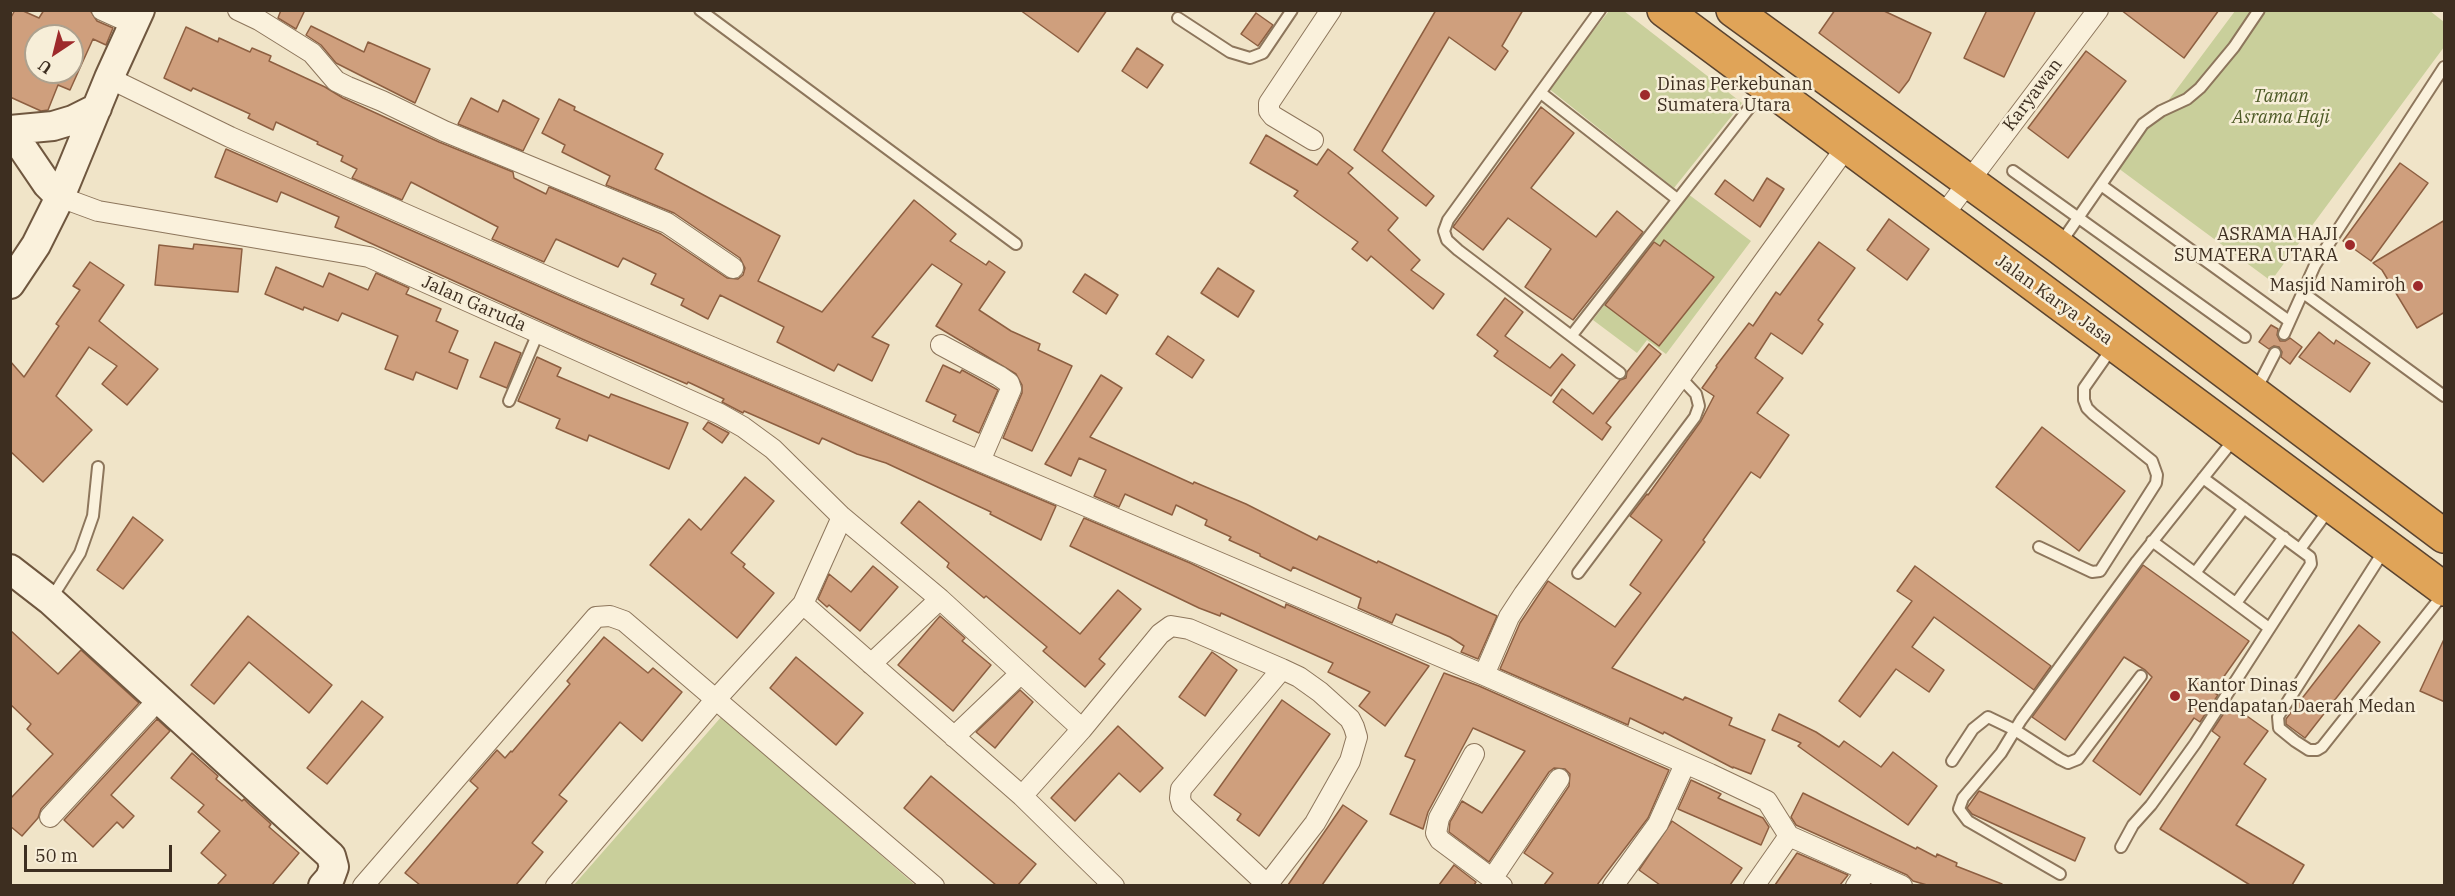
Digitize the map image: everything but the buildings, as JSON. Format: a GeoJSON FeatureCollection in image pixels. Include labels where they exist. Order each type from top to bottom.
{"type":"FeatureCollection","features":[{"type":"Feature","properties":{"kind":"highway","name":"Jalan Karya Jasa"},"geometry":{"type":"LineString","coordinates":[[1664,10],[2445,591]]}},
{"type":"Feature","properties":{"kind":"highway"},"geometry":{"type":"LineString","coordinates":[[1733,10],[2059,247],[2445,536]]}},
{"type":"Feature","properties":{"kind":"street"},"geometry":{"type":"LineString","coordinates":[[10,284],[36,245],[60,197],[137,17],[102,10]]}},
{"type":"Feature","properties":{"kind":"street"},"geometry":{"type":"LineString","coordinates":[[238,10],[259,20],[312,53],[336,81],[444,131],[667,223],[734,268]]}},
{"type":"Feature","properties":{"kind":"street"},"geometry":{"type":"LineString","coordinates":[[1313,140],[1273,116],[1269,111],[1269,103],[1331,10]]}},
{"type":"Feature","properties":{"kind":"street","name":"Karyawan"},"geometry":{"type":"LineString","coordinates":[[1942,217],[2098,10]]}},
{"type":"Feature","properties":{"kind":"street"},"geometry":{"type":"LineString","coordinates":[[109,78],[251,147],[575,289],[1485,675],[1764,799],[1789,836],[1862,878],[1902,885]]}},
{"type":"Feature","properties":{"kind":"street"},"geometry":{"type":"LineString","coordinates":[[60,197],[47,184],[11,130],[53,126],[73,120],[97,108]]}},
{"type":"Feature","properties":{"kind":"street"},"geometry":{"type":"LineString","coordinates":[[1485,675],[1505,627],[1524,594],[1847,146]]}},
{"type":"Feature","properties":{"kind":"street","name":"Jalan Garuda"},"geometry":{"type":"LineString","coordinates":[[60,197],[98,211],[369,257],[743,427],[773,449],[842,517],[940,599],[1082,729]]}},
{"type":"Feature","properties":{"kind":"street"},"geometry":{"type":"LineString","coordinates":[[941,345],[1009,383],[1011,389],[980,461]]}},
{"type":"Feature","properties":{"kind":"street"},"geometry":{"type":"LineString","coordinates":[[556,885],[716,699],[802,604],[842,517]]}},
{"type":"Feature","properties":{"kind":"street"},"geometry":{"type":"LineString","coordinates":[[10,569],[50,600],[331,856],[334,867],[330,878],[323,885]]}},
{"type":"Feature","properties":{"kind":"street"},"geometry":{"type":"LineString","coordinates":[[872,664],[940,599]]}},
{"type":"Feature","properties":{"kind":"street"},"geometry":{"type":"LineString","coordinates":[[802,604],[1022,796],[1108,884]]}},
{"type":"Feature","properties":{"kind":"street"},"geometry":{"type":"LineString","coordinates":[[363,885],[596,617],[610,616],[624,621],[934,885]]}},
{"type":"Feature","properties":{"kind":"street"},"geometry":{"type":"LineString","coordinates":[[1022,796],[1082,729],[1160,634],[1171,626],[1189,629],[1282,669],[1299,677],[1350,719],[1357,737],[1350,761],[1315,823],[1271,880],[1265,884],[1182,805],[1180,798],[1181,789],[1282,669]]}},
{"type":"Feature","properties":{"kind":"street"},"geometry":{"type":"LineString","coordinates":[[954,737],[1021,673]]}},
{"type":"Feature","properties":{"kind":"street"},"geometry":{"type":"LineString","coordinates":[[50,817],[159,699]]}},
{"type":"Feature","properties":{"kind":"street"},"geometry":{"type":"LineString","coordinates":[[1474,754],[1439,818],[1436,833],[1440,840],[1497,882],[1559,779]]}},
{"type":"Feature","properties":{"kind":"street"},"geometry":{"type":"LineString","coordinates":[[1613,885],[1654,830],[1685,764]]}},
{"type":"Feature","properties":{"kind":"street"},"geometry":{"type":"LineString","coordinates":[[1754,885],[1789,836]]}},
{"type":"Feature","properties":{"kind":"lane"},"geometry":{"type":"LineString","coordinates":[[700,10],[1016,244]]}},
{"type":"Feature","properties":{"kind":"lane"},"geometry":{"type":"LineString","coordinates":[[1178,18],[1230,52],[1250,58],[1263,53],[1292,10]]}},
{"type":"Feature","properties":{"kind":"lane"},"geometry":{"type":"LineString","coordinates":[[1600,10],[1446,223],[1444,231],[1447,240],[1458,250],[1620,373]]}},
{"type":"Feature","properties":{"kind":"lane"},"geometry":{"type":"LineString","coordinates":[[2059,247],[2143,124],[2161,111],[2187,99],[2200,88],[2234,47],[2259,10]]}},
{"type":"Feature","properties":{"kind":"lane"},"geometry":{"type":"LineString","coordinates":[[2284,334],[2315,265],[2360,193],[2445,67]]}},
{"type":"Feature","properties":{"kind":"lane"},"geometry":{"type":"LineString","coordinates":[[1572,335],[1766,87]]}},
{"type":"Feature","properties":{"kind":"lane"},"geometry":{"type":"LineString","coordinates":[[1541,93],[1677,199]]}},
{"type":"Feature","properties":{"kind":"lane"},"geometry":{"type":"LineString","coordinates":[[2013,171],[2245,337]]}},
{"type":"Feature","properties":{"kind":"lane"},"geometry":{"type":"LineString","coordinates":[[2101,185],[2289,321]]}},
{"type":"Feature","properties":{"kind":"lane"},"geometry":{"type":"LineString","coordinates":[[2302,292],[2444,393]]}},
{"type":"Feature","properties":{"kind":"lane"},"geometry":{"type":"LineString","coordinates":[[509,401],[538,333]]}},
{"type":"Feature","properties":{"kind":"lane"},"geometry":{"type":"LineString","coordinates":[[2038,547],[2091,572],[2100,571],[2156,483],[2157,475],[2152,461],[2086,408],[2084,388],[2114,345]]}},
{"type":"Feature","properties":{"kind":"lane"},"geometry":{"type":"LineString","coordinates":[[2254,393],[2275,353]]}},
{"type":"Feature","properties":{"kind":"lane"},"geometry":{"type":"LineString","coordinates":[[1578,573],[1695,417],[1699,406],[1696,394],[1680,377]]}},
{"type":"Feature","properties":{"kind":"lane"},"geometry":{"type":"LineString","coordinates":[[2060,874],[1968,821],[1959,809],[1963,798],[2001,753],[2021,720],[2152,541],[2238,436]]}},
{"type":"Feature","properties":{"kind":"lane"},"geometry":{"type":"LineString","coordinates":[[50,600],[80,553],[93,516],[98,467]]}},
{"type":"Feature","properties":{"kind":"lane"},"geometry":{"type":"LineString","coordinates":[[2121,847],[2133,825],[2151,805],[2195,744],[2311,564],[2310,557],[2300,549],[2203,478]]}},
{"type":"Feature","properties":{"kind":"lane"},"geometry":{"type":"LineString","coordinates":[[2300,549],[2331,506]]}},
{"type":"Feature","properties":{"kind":"lane"},"geometry":{"type":"LineString","coordinates":[[2195,573],[2244,508]]}},
{"type":"Feature","properties":{"kind":"lane"},"geometry":{"type":"LineString","coordinates":[[2236,603],[2283,537]]}},
{"type":"Feature","properties":{"kind":"lane"},"geometry":{"type":"LineString","coordinates":[[2152,541],[2269,628]]}},
{"type":"Feature","properties":{"kind":"lane"},"geometry":{"type":"LineString","coordinates":[[2387,546],[2281,712],[2278,721],[2281,730],[2309,750],[2322,747],[2445,591]]}},
{"type":"Feature","properties":{"kind":"lane"},"geometry":{"type":"LineString","coordinates":[[1952,761],[1973,729],[1988,717],[2015,730],[2068,763],[2078,759],[2141,676]]}},
{"type":"Feature","properties":{"kind":"green space","name":"Dinas Perkebunan Sumatera Utara"},"geometry":{"type":"Polygon","coordinates":[[[1609,11],[1624,11],[1742,103],[1674,188],[1548,88],[1609,11]]]}},
{"type":"Feature","properties":{"kind":"green space","name":"Taman Asrama Haji"},"geometry":{"type":"Polygon","coordinates":[[[2235,11],[2430,11],[2444,22],[2444,47],[2271,281],[2118,168],[2235,11]]]}},
{"type":"Feature","properties":{"kind":"green space"},"geometry":{"type":"Polygon","coordinates":[[[1688,194],[1751,241],[1666,354],[1647,340],[1637,353],[1593,320],[1688,194]]]}},
{"type":"Feature","properties":{"kind":"green space"},"geometry":{"type":"Polygon","coordinates":[[[722,716],[915,885],[573,886],[722,716]]]}},
{"type":"Feature","properties":{"kind":"place","name":"Dinas Perkebunan Sumatera Utara"},"geometry":{"type":"Point","coordinates":[1645,95]}},
{"type":"Feature","properties":{"kind":"place","name":"ASRAMA HAJI SUMATERA UTARA"},"geometry":{"type":"Point","coordinates":[2350,245]}},
{"type":"Feature","properties":{"kind":"place","name":"Masjid Namiroh"},"geometry":{"type":"Point","coordinates":[2418,286]}},
{"type":"Feature","properties":{"kind":"place","name":"Kantor Dinas Pendapatan Daerah Medan"},"geometry":{"type":"Point","coordinates":[2175,696]}}]}
